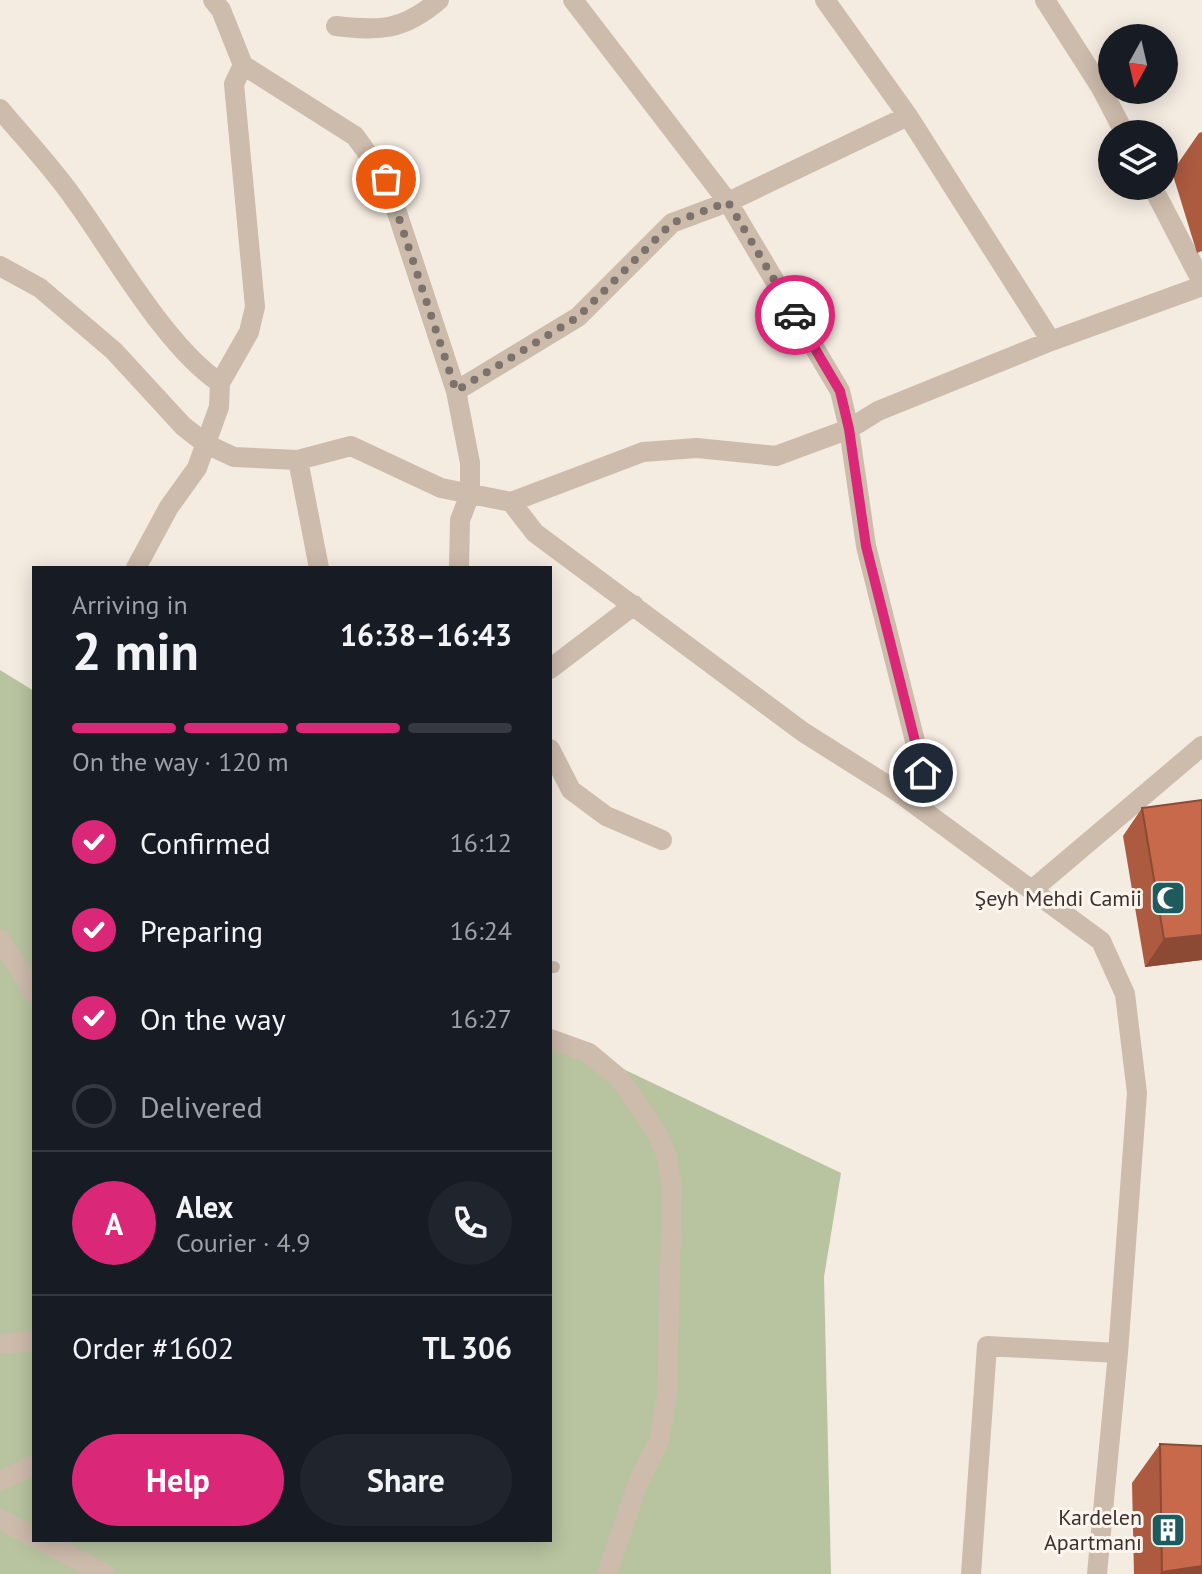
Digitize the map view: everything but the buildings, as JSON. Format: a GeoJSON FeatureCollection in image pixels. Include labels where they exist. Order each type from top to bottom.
{"type":"FeatureCollection","features":[{"type":"Feature","properties":{"kind":"street"},"geometry":{"type":"LineString","coordinates":[[336,26],[378,30],[420,16],[439,0]]}},
{"type":"Feature","properties":{"kind":"street"},"geometry":{"type":"LineString","coordinates":[[825,0],[908,116],[1051,341]]}},
{"type":"Feature","properties":{"kind":"street"},"geometry":{"type":"LineString","coordinates":[[1045,0],[1100,86],[1118,120]]}},
{"type":"Feature","properties":{"kind":"street"},"geometry":{"type":"LineString","coordinates":[[577,1],[728,202],[840,391],[849,429],[866,546],[923,773],[898,792]]}},
{"type":"Feature","properties":{"kind":"street"},"geometry":{"type":"LineString","coordinates":[[222,3],[243,65],[355,136],[386,179],[456,391],[470,463],[470,494],[460,520],[459,566]]}},
{"type":"Feature","properties":{"kind":"street"},"geometry":{"type":"LineString","coordinates":[[137,566],[169,507],[197,468],[219,407],[220,383],[249,332],[255,307],[234,84],[243,65]]}},
{"type":"Feature","properties":{"kind":"street"},"geometry":{"type":"LineString","coordinates":[[0,109],[73,196],[169,333],[220,383]]}},
{"type":"Feature","properties":{"kind":"street"},"geometry":{"type":"LineString","coordinates":[[456,391],[578,317],[672,223],[728,202],[908,116]]}},
{"type":"Feature","properties":{"kind":"street"},"geometry":{"type":"LineString","coordinates":[[0,266],[40,288],[114,351],[183,426],[206,444],[234,457],[298,460],[351,446],[441,488],[511,502],[643,452],[697,448],[776,456],[849,429],[878,411],[1051,341],[1202,284],[1159,200]]}},
{"type":"Feature","properties":{"kind":"street"},"geometry":{"type":"LineString","coordinates":[[298,460],[319,566]]}},
{"type":"Feature","properties":{"kind":"street"},"geometry":{"type":"LineString","coordinates":[[511,502],[535,533],[803,732],[898,792],[1101,941],[1125,994],[1137,1093],[1118,1353],[1097,1574]]}},
{"type":"Feature","properties":{"kind":"street"},"geometry":{"type":"LineString","coordinates":[[552,667],[634,605]]}},
{"type":"Feature","properties":{"kind":"street"},"geometry":{"type":"LineString","coordinates":[[1032,890],[1202,746]]}},
{"type":"Feature","properties":{"kind":"street"},"geometry":{"type":"LineString","coordinates":[[552,753],[571,790],[606,816],[662,840]]}},
{"type":"Feature","properties":{"kind":"street"},"geometry":{"type":"LineString","coordinates":[[0,939],[32,990]]}},
{"type":"Feature","properties":{"kind":"street"},"geometry":{"type":"LineString","coordinates":[[552,1040],[589,1053],[619,1078],[656,1131],[667,1157],[672,1189],[667,1395],[659,1441],[638,1483],[607,1574]]}},
{"type":"Feature","properties":{"kind":"street"},"geometry":{"type":"LineString","coordinates":[[0,1344],[32,1341]]}},
{"type":"Feature","properties":{"kind":"street"},"geometry":{"type":"LineString","coordinates":[[971,1574],[987,1346],[1118,1353]]}},
{"type":"Feature","properties":{"kind":"street"},"geometry":{"type":"LineString","coordinates":[[0,1481],[32,1466]]}},
{"type":"Feature","properties":{"kind":"street"},"geometry":{"type":"LineString","coordinates":[[0,1519],[32,1536]]}},
{"type":"Feature","properties":{"kind":"street"},"geometry":{"type":"LineString","coordinates":[[44,1542],[105,1574]]}},
{"type":"Feature","properties":{"kind":"green space"},"geometry":{"type":"Polygon","coordinates":[[[0,670],[32,690],[32,1542],[552,1542],[552,1035],[841,1173],[824,1277],[831,1574],[0,1574],[0,670]]]}},
{"type":"Feature","properties":{"kind":"way so far"},"geometry":{"type":"LineString","coordinates":[[386,179],[456,391],[578,317],[672,223],[728,202],[795,315]]}},
{"type":"Feature","properties":{"kind":"place","name":"Şeyh Mehdi Camii"},"geometry":{"type":"Point","coordinates":[1168,898]}},
{"type":"Feature","properties":{"kind":"place","name":"Kardelen Apartmanı"},"geometry":{"type":"Point","coordinates":[1168,1530]}},
{"type":"Feature","properties":{"kind":"route"},"geometry":{"type":"LineString","coordinates":[[795,315],[840,391],[849,429],[866,546],[923,773]]}}]}
